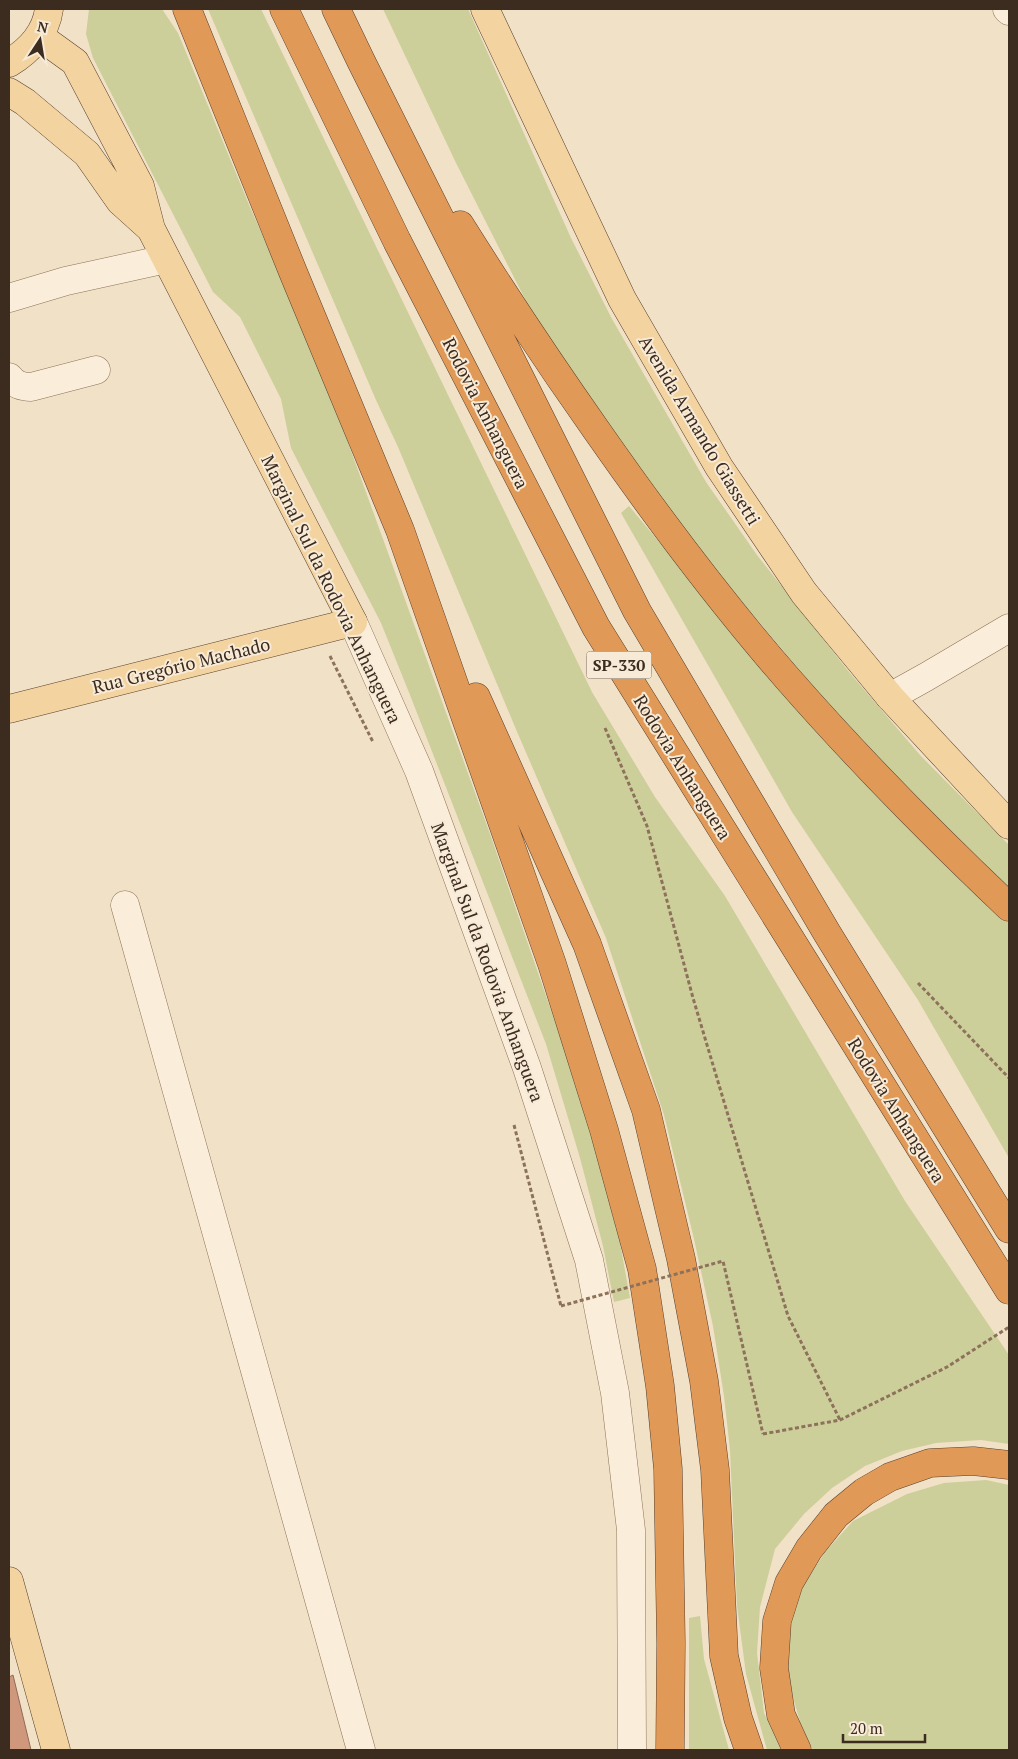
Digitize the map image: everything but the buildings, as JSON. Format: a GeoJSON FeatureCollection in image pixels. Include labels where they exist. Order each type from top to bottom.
{"type":"FeatureCollection","features":[{"type":"Feature","properties":{"kind":"highway"},"geometry":{"type":"LineString","coordinates":[[187,9],[400,530],[587,944],[646,1110],[681,1259],[704,1381],[715,1470],[724,1656],[738,1718],[749,1750]]}},
{"type":"Feature","properties":{"kind":"highway","name":"Rodovia Anhanguera"},"geometry":{"type":"LineString","coordinates":[[284,9],[398,241],[596,627],[1009,1290]]}},
{"type":"Feature","properties":{"kind":"highway","name":"Rodovia Anhanguera"},"geometry":{"type":"LineString","coordinates":[[336,9],[360,61],[637,611],[827,933],[1009,1228]]}},
{"type":"Feature","properties":{"kind":"highway"},"geometry":{"type":"LineString","coordinates":[[360,61],[534,342],[657,516],[727,606],[788,679],[863,763],[935,837],[1009,907]]}},
{"type":"Feature","properties":{"kind":"highway"},"geometry":{"type":"LineString","coordinates":[[400,530],[552,964],[604,1130],[642,1269],[660,1386],[668,1469],[671,1643],[670,1750]]}},
{"type":"Feature","properties":{"kind":"highway"},"geometry":{"type":"LineString","coordinates":[[797,1750],[781,1715],[774,1668],[777,1621],[789,1583],[809,1549],[836,1515],[864,1492],[890,1477],[930,1463],[974,1462],[1009,1465]]}},
{"type":"Feature","properties":{"kind":"main road","name":"Avenida Armando Giassetti"},"geometry":{"type":"LineString","coordinates":[[485,9],[622,299],[719,467],[804,593],[890,697],[1009,825]]}},
{"type":"Feature","properties":{"kind":"main road"},"geometry":{"type":"LineString","coordinates":[[9,63],[23,55],[48,18]]}},
{"type":"Feature","properties":{"kind":"main road","name":"Marginal Sul da Rodovia Anhanguera"},"geometry":{"type":"LineString","coordinates":[[48,18],[75,62],[140,186],[151,229],[353,622]]}},
{"type":"Feature","properties":{"kind":"main road","name":"Marginal Sul da Rodovia Anhanguera"},"geometry":{"type":"LineString","coordinates":[[9,92],[25,102],[87,154],[120,201],[151,229]]}},
{"type":"Feature","properties":{"kind":"main road","name":"Rua Gregório Machado"},"geometry":{"type":"LineString","coordinates":[[9,709],[353,622]]}},
{"type":"Feature","properties":{"kind":"main road"},"geometry":{"type":"LineString","coordinates":[[9,1581],[56,1750]]}},
{"type":"Feature","properties":{"kind":"street"},"geometry":{"type":"LineString","coordinates":[[9,298],[66,281],[166,259]]}},
{"type":"Feature","properties":{"kind":"street"},"geometry":{"type":"LineString","coordinates":[[9,377],[16,384],[23,387],[31,387],[96,370]]}},
{"type":"Feature","properties":{"kind":"street","name":"Marginal Sul da Rodovia Anhanguera"},"geometry":{"type":"LineString","coordinates":[[353,622],[420,771],[526,1068],[588,1260],[615,1393],[630,1530],[632,1750]]}},
{"type":"Feature","properties":{"kind":"street"},"geometry":{"type":"LineString","coordinates":[[890,697],[926,678],[1009,628]]}},
{"type":"Feature","properties":{"kind":"street"},"geometry":{"type":"LineString","coordinates":[[125,905],[361,1750]]}},
{"type":"Feature","properties":{"kind":"path"},"geometry":{"type":"LineString","coordinates":[[317,631],[376,748]]}},
{"type":"Feature","properties":{"kind":"path"},"geometry":{"type":"LineString","coordinates":[[605,728],[647,826],[693,998],[788,1316],[840,1420]]}},
{"type":"Feature","properties":{"kind":"path"},"geometry":{"type":"LineString","coordinates":[[918,983],[1009,1078]]}},
{"type":"Feature","properties":{"kind":"path"},"geometry":{"type":"LineString","coordinates":[[512,1119],[561,1306],[723,1261],[762,1434],[840,1420],[948,1367],[1009,1327]]}},
{"type":"Feature","properties":{"kind":"green space"},"geometry":{"type":"Polygon","coordinates":[[[89,9],[162,9],[178,33],[250,207],[322,371],[489,831],[562,1042],[597,1156],[620,1243],[630,1298],[614,1302],[603,1246],[580,1158],[546,1044],[381,623],[291,448],[281,399],[240,317],[213,292],[93,58],[86,34],[89,9]]]}},
{"type":"Feature","properties":{"kind":"green space"},"geometry":{"type":"Polygon","coordinates":[[[208,9],[261,9],[592,692],[655,797],[725,896],[905,1201],[1009,1355],[1009,1444],[981,1440],[936,1443],[902,1451],[865,1466],[832,1488],[804,1514],[775,1549],[760,1607],[757,1653],[764,1713],[781,1750],[767,1750],[746,1674],[737,1606],[730,1450],[713,1326],[664,1115],[606,938],[398,447],[208,9]]]}},
{"type":"Feature","properties":{"kind":"green space"},"geometry":{"type":"Polygon","coordinates":[[[383,9],[468,9],[571,238],[612,319],[706,482],[757,555],[849,672],[920,755],[1009,845],[1009,890],[887,769],[821,696],[692,542],[548,338],[527,303],[456,163],[383,9]]]}},
{"type":"Feature","properties":{"kind":"green space"},"geometry":{"type":"Polygon","coordinates":[[[629,506],[849,768],[1009,923],[1009,1158],[918,1000],[792,812],[621,513],[629,506]]]}},
{"type":"Feature","properties":{"kind":"green space"},"geometry":{"type":"Polygon","coordinates":[[[986,1480],[1009,1485],[1009,1750],[813,1750],[804,1736],[786,1662],[791,1625],[803,1586],[825,1552],[853,1521],[907,1494],[944,1483],[986,1480]]]}},
{"type":"Feature","properties":{"kind":"green space"},"geometry":{"type":"Polygon","coordinates":[[[700,1616],[704,1659],[729,1750],[689,1750],[689,1618],[700,1616]]]}}]}
